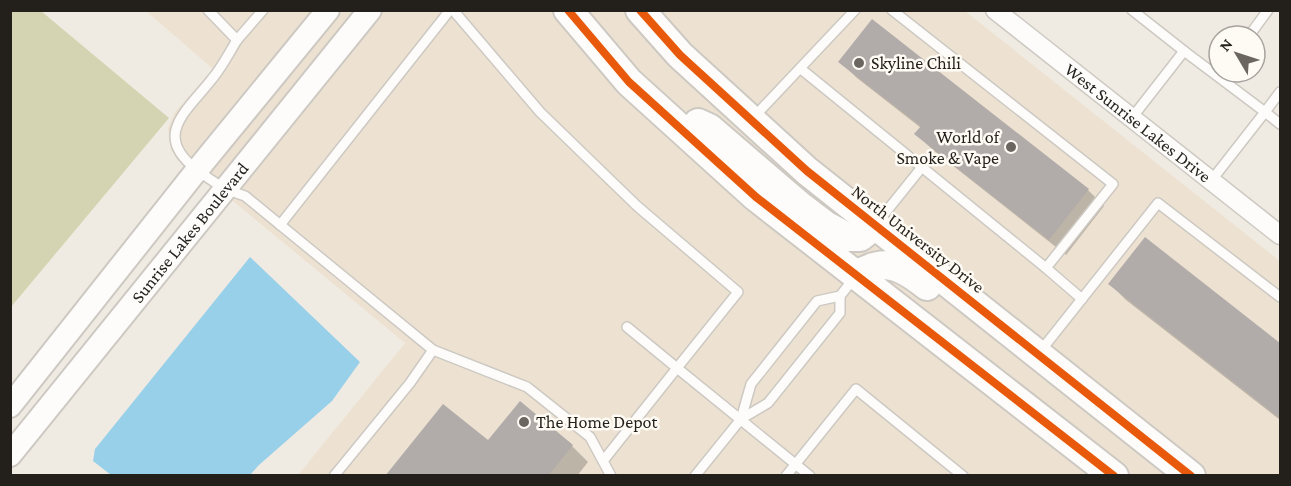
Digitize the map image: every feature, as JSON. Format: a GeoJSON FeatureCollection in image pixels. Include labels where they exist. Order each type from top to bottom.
{"type":"FeatureCollection","features":[{"type":"Feature","properties":{"kind":"main road"},"geometry":{"type":"LineString","coordinates":[[568,10],[629,82],[756,197],[848,285],[1114,476]]}},
{"type":"Feature","properties":{"kind":"main road","name":"North University Drive"},"geometry":{"type":"LineString","coordinates":[[640,10],[680,55],[807,171],[1191,476]]}},
{"type":"Feature","properties":{"kind":"main road"},"geometry":{"type":"LineString","coordinates":[[650,101],[709,128],[825,225],[847,237],[860,237],[875,225]]}},
{"type":"Feature","properties":{"kind":"main road"},"geometry":{"type":"LineString","coordinates":[[848,285],[870,266],[884,264],[900,267],[915,276],[1092,413],[1119,419]]}},
{"type":"Feature","properties":{"kind":"street","name":"Sunrise Lakes Boulevard"},"geometry":{"type":"LineString","coordinates":[[10,406],[197,170],[328,10]]}},
{"type":"Feature","properties":{"kind":"street","name":"Sunrise Lakes Boulevard"},"geometry":{"type":"LineString","coordinates":[[10,455],[370,10]]}},
{"type":"Feature","properties":{"kind":"street","name":"West Sunrise Lakes Drive"},"geometry":{"type":"LineString","coordinates":[[995,10],[1281,236]]}},
{"type":"Feature","properties":{"kind":"lane"},"geometry":{"type":"LineString","coordinates":[[208,10],[237,40]]}},
{"type":"Feature","properties":{"kind":"lane"},"geometry":{"type":"LineString","coordinates":[[263,10],[237,40],[214,76],[181,117],[175,133],[176,148],[183,159],[224,189],[245,196],[433,350],[527,387],[590,438],[611,476]]}},
{"type":"Feature","properties":{"kind":"lane"},"geometry":{"type":"LineString","coordinates":[[280,225],[452,10],[540,112],[637,206],[738,292],[603,461]]}},
{"type":"Feature","properties":{"kind":"lane"},"geometry":{"type":"LineString","coordinates":[[751,120],[855,10]]}},
{"type":"Feature","properties":{"kind":"lane"},"geometry":{"type":"LineString","coordinates":[[892,10],[1113,184],[1046,268]]}},
{"type":"Feature","properties":{"kind":"lane"},"geometry":{"type":"LineString","coordinates":[[1132,10],[1207,66]]}},
{"type":"Feature","properties":{"kind":"lane"},"geometry":{"type":"LineString","coordinates":[[1258,24],[1268,10]]}},
{"type":"Feature","properties":{"kind":"lane"},"geometry":{"type":"LineString","coordinates":[[1131,119],[1184,51]]}},
{"type":"Feature","properties":{"kind":"lane"},"geometry":{"type":"LineString","coordinates":[[801,69],[1082,299]]}},
{"type":"Feature","properties":{"kind":"lane"},"geometry":{"type":"LineString","coordinates":[[1231,84],[1281,124]]}},
{"type":"Feature","properties":{"kind":"lane"},"geometry":{"type":"LineString","coordinates":[[1211,182],[1281,92]]}},
{"type":"Feature","properties":{"kind":"lane"},"geometry":{"type":"LineString","coordinates":[[875,225],[922,167]]}},
{"type":"Feature","properties":{"kind":"lane"},"geometry":{"type":"LineString","coordinates":[[1038,354],[1158,203],[1281,297]]}},
{"type":"Feature","properties":{"kind":"lane"},"geometry":{"type":"LineString","coordinates":[[741,419],[751,384],[817,302],[848,285]]}},
{"type":"Feature","properties":{"kind":"lane"},"geometry":{"type":"LineString","coordinates":[[695,476],[741,419],[768,403],[826,331],[840,313],[848,285]]}},
{"type":"Feature","properties":{"kind":"lane"},"geometry":{"type":"LineString","coordinates":[[627,327],[810,476]]}},
{"type":"Feature","properties":{"kind":"lane"},"geometry":{"type":"LineString","coordinates":[[334,476],[410,383],[433,350]]}},
{"type":"Feature","properties":{"kind":"lane"},"geometry":{"type":"LineString","coordinates":[[786,476],[856,389],[963,476]]}},
{"type":"Feature","properties":{"kind":"shaded area"},"geometry":{"type":"Polygon","coordinates":[[[146,11],[965,11],[1280,261],[1280,475],[298,475],[405,343],[171,150],[168,128],[175,112],[213,69],[146,11]]]}},
{"type":"Feature","properties":{"kind":"green space"},"geometry":{"type":"Polygon","coordinates":[[[11,10],[41,11],[169,118],[11,307],[11,10]]]}},
{"type":"Feature","properties":{"kind":"water"},"geometry":{"type":"Polygon","coordinates":[[[250,257],[360,362],[332,401],[250,475],[111,475],[93,461],[95,449],[250,257]]]}},
{"type":"Feature","properties":{"kind":"building"},"geometry":{"type":"Polygon","coordinates":[[[872,19],[1089,189],[1049,240],[914,134],[921,126],[838,62],[872,19]]]}},
{"type":"Feature","properties":{"kind":"building"},"geometry":{"type":"Polygon","coordinates":[[[1145,237],[1280,343],[1280,418],[1108,284],[1145,237]]]}},
{"type":"Feature","properties":{"kind":"building","name":"The Home Depot"},"geometry":{"type":"Polygon","coordinates":[[[520,401],[573,445],[548,476],[385,476],[443,404],[488,440],[520,401]]]}},
{"type":"Feature","properties":{"kind":"cycle path"},"geometry":{"type":"LineString","coordinates":[[568,10],[629,82],[756,197],[1114,476]]}},
{"type":"Feature","properties":{"kind":"cycle path"},"geometry":{"type":"LineString","coordinates":[[640,10],[680,55],[807,171],[1191,476]]}},
{"type":"Feature","properties":{"kind":"place","name":"Skyline Chili"},"geometry":{"type":"Point","coordinates":[859,63]}},
{"type":"Feature","properties":{"kind":"place","name":"World of Smoke & Vape"},"geometry":{"type":"Point","coordinates":[1011,147]}},
{"type":"Feature","properties":{"kind":"place","name":"The Home Depot"},"geometry":{"type":"Point","coordinates":[524,422]}}]}
